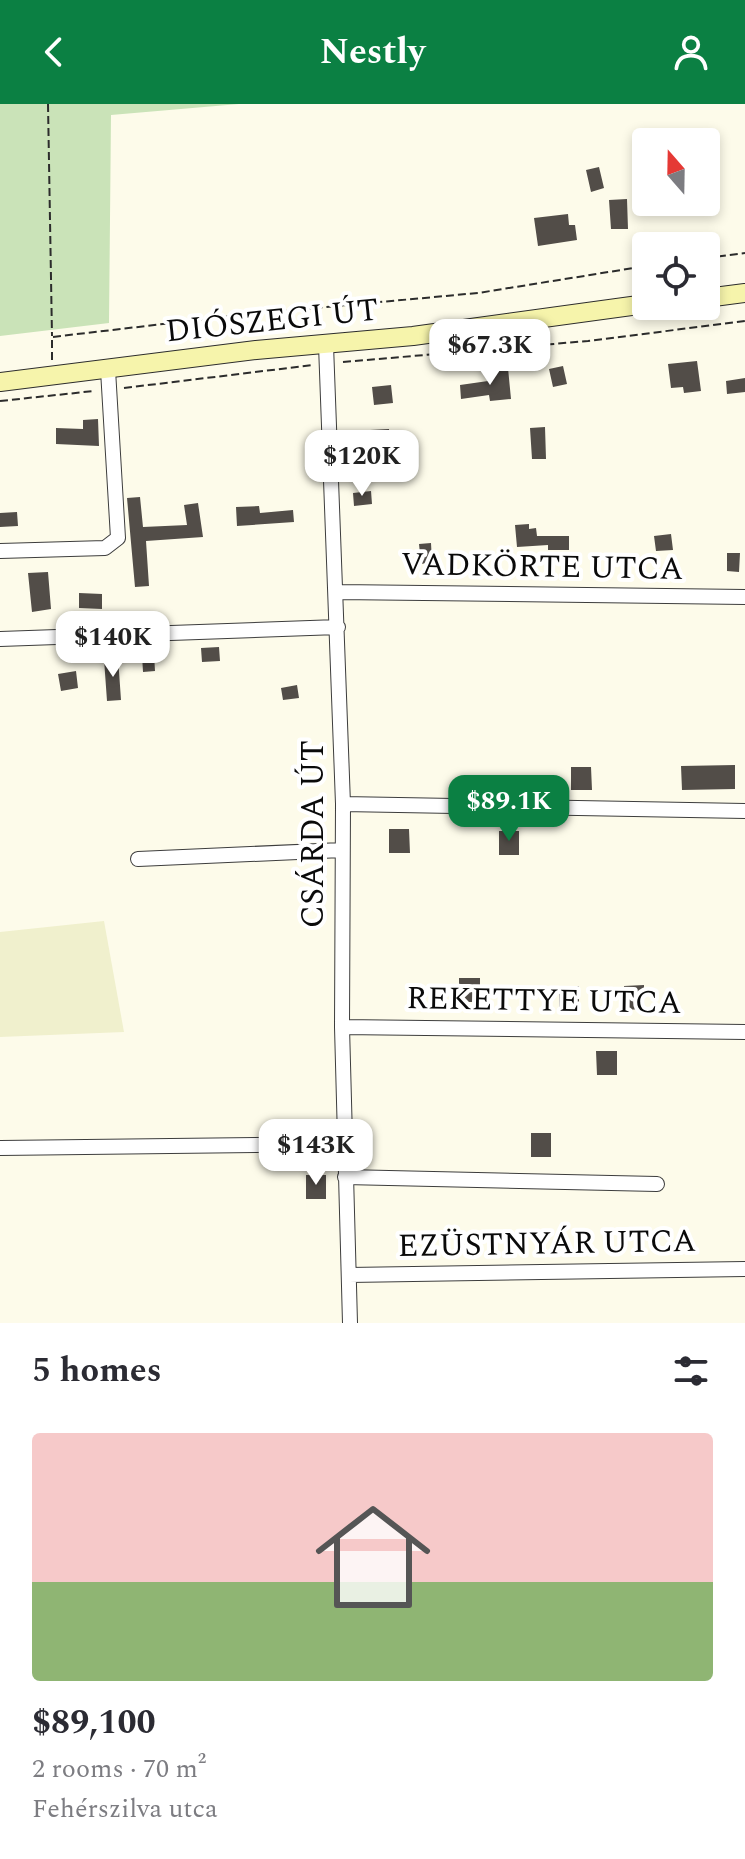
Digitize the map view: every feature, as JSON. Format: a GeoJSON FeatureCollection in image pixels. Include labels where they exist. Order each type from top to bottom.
{"type":"FeatureCollection","features":[{"type":"Feature","properties":{"kind":"main road"},"geometry":{"type":"LineString","coordinates":[[720,296],[745,293]]}},
{"type":"Feature","properties":{"kind":"main road","name":"DIÓSZEGI ÚT"},"geometry":{"type":"LineString","coordinates":[[0,382],[256,350],[326,354],[632,306]]}},
{"type":"Feature","properties":{"kind":"street","name":"CSÁRDA ÚT"},"geometry":{"type":"LineString","coordinates":[[326,354],[338,592],[343,804],[342,1027],[350,1323]]}},
{"type":"Feature","properties":{"kind":"street"},"geometry":{"type":"LineString","coordinates":[[0,551],[105,548],[118,538],[108,370]]}},
{"type":"Feature","properties":{"kind":"street","name":"VADKÖRTE UTCA"},"geometry":{"type":"LineString","coordinates":[[338,592],[745,597]]}},
{"type":"Feature","properties":{"kind":"street"},"geometry":{"type":"LineString","coordinates":[[0,639],[338,627]]}},
{"type":"Feature","properties":{"kind":"street"},"geometry":{"type":"LineString","coordinates":[[343,804],[745,811]]}},
{"type":"Feature","properties":{"kind":"street"},"geometry":{"type":"LineString","coordinates":[[138,859],[342,850]]}},
{"type":"Feature","properties":{"kind":"street","name":"REKETTYE UTCA"},"geometry":{"type":"LineString","coordinates":[[342,1027],[745,1032]]}},
{"type":"Feature","properties":{"kind":"street"},"geometry":{"type":"LineString","coordinates":[[0,1148],[344,1144]]}},
{"type":"Feature","properties":{"kind":"street"},"geometry":{"type":"LineString","coordinates":[[345,1177],[657,1184]]}},
{"type":"Feature","properties":{"kind":"street","name":"EZÜSTNYÁR UTCA"},"geometry":{"type":"LineString","coordinates":[[349,1275],[745,1269]]}},
{"type":"Feature","properties":{"kind":"path"},"geometry":{"type":"LineString","coordinates":[[48,104],[52,377]]}},
{"type":"Feature","properties":{"kind":"path"},"geometry":{"type":"LineString","coordinates":[[720,256],[745,253]]}},
{"type":"Feature","properties":{"kind":"path"},"geometry":{"type":"LineString","coordinates":[[52,337],[250,314],[478,293],[632,268]]}},
{"type":"Feature","properties":{"kind":"path"},"geometry":{"type":"LineString","coordinates":[[250,314],[256,350]]}},
{"type":"Feature","properties":{"kind":"path"},"geometry":{"type":"LineString","coordinates":[[0,401],[110,389],[326,354],[588,341],[745,321]]}},
{"type":"Feature","properties":{"kind":"green space"},"geometry":{"type":"Polygon","coordinates":[[[0,104],[239,104],[111,115],[109,323],[0,336],[0,104]]]}},
{"type":"Feature","properties":{"kind":"green space"},"geometry":{"type":"Polygon","coordinates":[[[104,921],[124,1032],[0,1037],[0,932],[104,921]]]}},
{"type":"Feature","properties":{"kind":"building"},"geometry":{"type":"Polygon","coordinates":[[[599,167],[604,188],[591,192],[586,170],[599,167]]]}},
{"type":"Feature","properties":{"kind":"building"},"geometry":{"type":"Polygon","coordinates":[[[627,199],[628,229],[611,229],[609,200],[627,199]]]}},
{"type":"Feature","properties":{"kind":"building"},"geometry":{"type":"Polygon","coordinates":[[[568,214],[569,225],[575,225],[577,240],[538,246],[534,218],[568,214]]]}},
{"type":"Feature","properties":{"kind":"building"},"geometry":{"type":"Polygon","coordinates":[[[697,361],[701,391],[684,393],[683,387],[671,388],[668,364],[697,361]]]}},
{"type":"Feature","properties":{"kind":"building"},"geometry":{"type":"Polygon","coordinates":[[[563,366],[567,384],[553,387],[549,369],[563,366]]]}},
{"type":"Feature","properties":{"kind":"building"},"geometry":{"type":"Polygon","coordinates":[[[508,368],[511,399],[490,401],[489,395],[461,399],[460,385],[488,381],[486,370],[508,368]]]}},
{"type":"Feature","properties":{"kind":"building"},"geometry":{"type":"Polygon","coordinates":[[[745,378],[745,392],[727,394],[726,381],[745,378]]]}},
{"type":"Feature","properties":{"kind":"building"},"geometry":{"type":"Polygon","coordinates":[[[391,385],[393,403],[374,405],[372,387],[391,385]]]}},
{"type":"Feature","properties":{"kind":"building"},"geometry":{"type":"Polygon","coordinates":[[[98,419],[99,446],[56,444],[56,428],[83,429],[83,420],[98,419]]]}},
{"type":"Feature","properties":{"kind":"building"},"geometry":{"type":"Polygon","coordinates":[[[545,427],[546,459],[532,459],[530,428],[545,427]]]}},
{"type":"Feature","properties":{"kind":"building"},"geometry":{"type":"Polygon","coordinates":[[[389,429],[390,444],[371,445],[370,430],[389,429]]]}},
{"type":"Feature","properties":{"kind":"building"},"geometry":{"type":"Polygon","coordinates":[[[371,491],[372,504],[354,506],[353,493],[371,491]]]}},
{"type":"Feature","properties":{"kind":"building"},"geometry":{"type":"Polygon","coordinates":[[[140,497],[143,527],[187,525],[184,505],[198,503],[203,537],[146,541],[149,586],[135,587],[127,498],[140,497]]]}},
{"type":"Feature","properties":{"kind":"building"},"geometry":{"type":"Polygon","coordinates":[[[259,506],[260,513],[293,510],[294,522],[237,526],[236,507],[259,506]]]}},
{"type":"Feature","properties":{"kind":"building"},"geometry":{"type":"Polygon","coordinates":[[[17,512],[18,526],[0,527],[0,513],[17,512]]]}},
{"type":"Feature","properties":{"kind":"building"},"geometry":{"type":"Polygon","coordinates":[[[529,524],[529,529],[536,528],[537,536],[569,536],[569,550],[548,550],[548,545],[517,547],[515,525],[529,524]]]}},
{"type":"Feature","properties":{"kind":"building"},"geometry":{"type":"Polygon","coordinates":[[[671,534],[673,550],[656,551],[654,536],[671,534]]]}},
{"type":"Feature","properties":{"kind":"building"},"geometry":{"type":"Polygon","coordinates":[[[431,543],[432,562],[421,564],[419,544],[431,543]]]}},
{"type":"Feature","properties":{"kind":"building"},"geometry":{"type":"Polygon","coordinates":[[[727,553],[740,553],[739,572],[727,571],[727,553]]]}},
{"type":"Feature","properties":{"kind":"building"},"geometry":{"type":"Polygon","coordinates":[[[48,572],[51,609],[32,612],[28,573],[48,572]]]}},
{"type":"Feature","properties":{"kind":"building"},"geometry":{"type":"Polygon","coordinates":[[[79,593],[102,594],[102,609],[79,608],[79,593]]]}},
{"type":"Feature","properties":{"kind":"building"},"geometry":{"type":"Polygon","coordinates":[[[219,647],[220,661],[202,662],[201,648],[219,647]]]}},
{"type":"Feature","properties":{"kind":"building"},"geometry":{"type":"Polygon","coordinates":[[[154,654],[155,671],[143,672],[142,655],[154,654]]]}},
{"type":"Feature","properties":{"kind":"building"},"geometry":{"type":"Polygon","coordinates":[[[118,657],[121,700],[107,701],[104,659],[118,657]]]}},
{"type":"Feature","properties":{"kind":"building"},"geometry":{"type":"Polygon","coordinates":[[[76,671],[78,688],[61,691],[58,674],[76,671]]]}},
{"type":"Feature","properties":{"kind":"building"},"geometry":{"type":"Polygon","coordinates":[[[297,685],[299,698],[283,700],[281,688],[297,685]]]}},
{"type":"Feature","properties":{"kind":"building"},"geometry":{"type":"Polygon","coordinates":[[[735,765],[735,789],[682,790],[681,766],[735,765]]]}},
{"type":"Feature","properties":{"kind":"building"},"geometry":{"type":"Polygon","coordinates":[[[571,767],[591,767],[592,790],[571,790],[571,767]]]}},
{"type":"Feature","properties":{"kind":"building"},"geometry":{"type":"Polygon","coordinates":[[[389,829],[409,829],[410,853],[389,853],[389,829]]]}},
{"type":"Feature","properties":{"kind":"building"},"geometry":{"type":"Polygon","coordinates":[[[499,831],[519,831],[519,855],[499,855],[499,831]]]}},
{"type":"Feature","properties":{"kind":"building"},"geometry":{"type":"Polygon","coordinates":[[[459,978],[480,978],[480,1002],[459,1002],[459,978]]]}},
{"type":"Feature","properties":{"kind":"building"},"geometry":{"type":"Polygon","coordinates":[[[644,985],[644,1009],[624,1010],[624,986],[644,985]]]}},
{"type":"Feature","properties":{"kind":"building"},"geometry":{"type":"Polygon","coordinates":[[[579,986],[579,1010],[559,1010],[559,987],[579,986]]]}},
{"type":"Feature","properties":{"kind":"building"},"geometry":{"type":"Polygon","coordinates":[[[596,1051],[617,1051],[617,1075],[597,1075],[596,1051]]]}},
{"type":"Feature","properties":{"kind":"building"},"geometry":{"type":"Polygon","coordinates":[[[531,1133],[551,1133],[551,1157],[531,1157],[531,1133]]]}},
{"type":"Feature","properties":{"kind":"building"},"geometry":{"type":"Polygon","coordinates":[[[306,1175],[326,1175],[326,1199],[306,1199],[306,1175]]]}}]}
